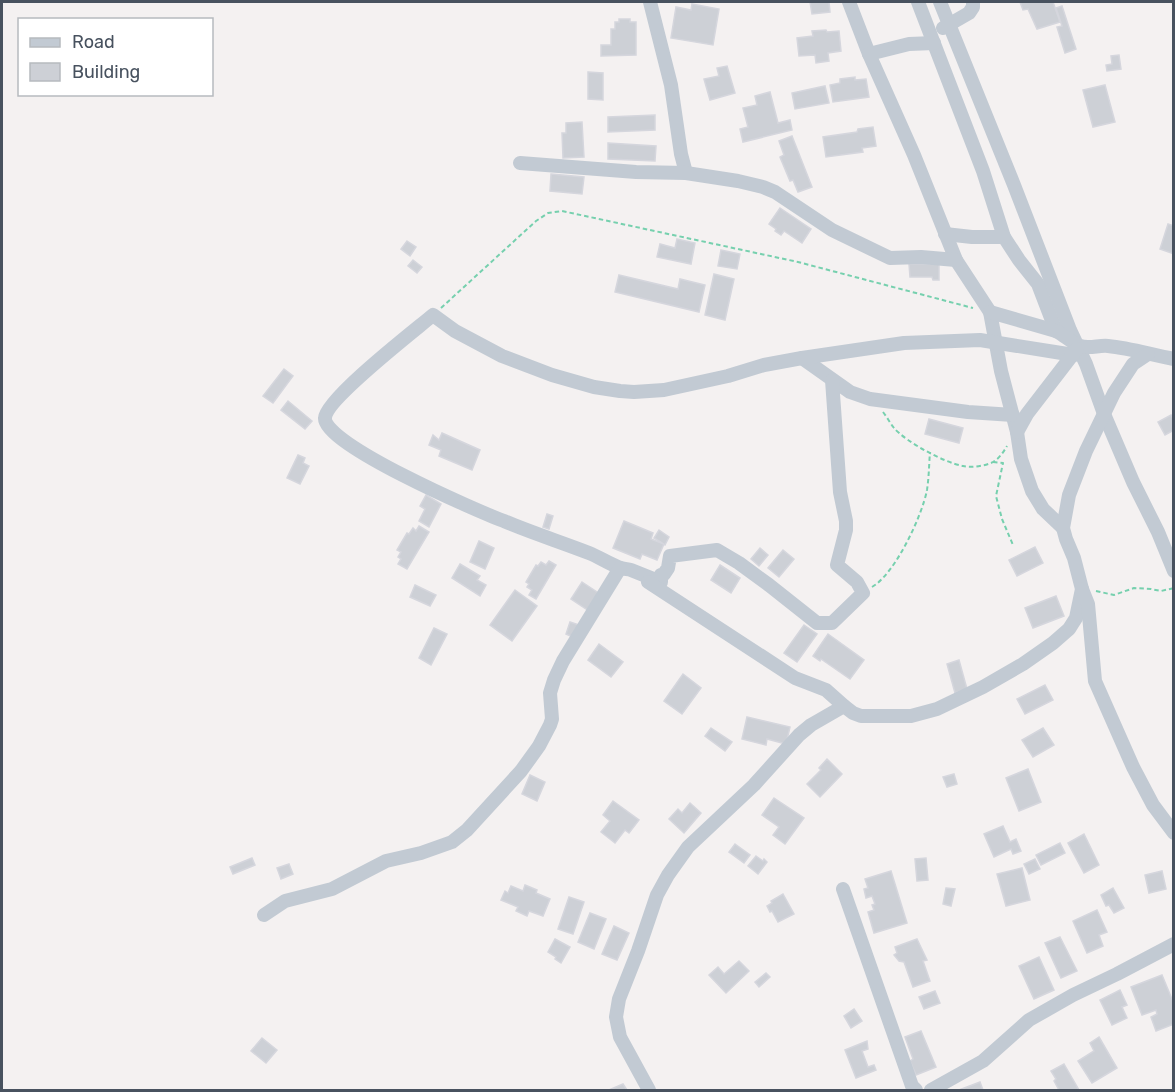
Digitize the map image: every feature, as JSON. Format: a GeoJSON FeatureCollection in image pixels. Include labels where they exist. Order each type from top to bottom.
{"type":"FeatureCollection","features":[{"type":"Feature","properties":{"kind":"street"},"geometry":{"type":"LineString","coordinates":[[650,2],[669,76],[686,172]]}},
{"type":"Feature","properties":{"kind":"street"},"geometry":{"type":"LineString","coordinates":[[849,2],[956,260],[990,312],[1021,459],[1032,491],[1043,509],[1063,528]]}},
{"type":"Feature","properties":{"kind":"street"},"geometry":{"type":"LineString","coordinates":[[918,2],[983,171],[1004,237],[1038,284],[1056,331]]}},
{"type":"Feature","properties":{"kind":"street"},"geometry":{"type":"LineString","coordinates":[[940,2],[1076,349],[1133,482],[1158,532],[1173,571]]}},
{"type":"Feature","properties":{"kind":"street"},"geometry":{"type":"LineString","coordinates":[[869,54],[932,38],[971,11],[973,2]]}},
{"type":"Feature","properties":{"kind":"street"},"geometry":{"type":"LineString","coordinates":[[520,163],[625,171],[686,172],[738,181],[775,192],[832,230],[890,258],[921,257],[956,260]]}},
{"type":"Feature","properties":{"kind":"street"},"geometry":{"type":"LineString","coordinates":[[945,234],[1004,237]]}},
{"type":"Feature","properties":{"kind":"street"},"geometry":{"type":"LineString","coordinates":[[990,312],[1056,331],[1064,335],[1076,349]]}},
{"type":"Feature","properties":{"kind":"street"},"geometry":{"type":"LineString","coordinates":[[832,380],[840,492],[846,521],[846,530],[837,565],[857,582],[863,593],[832,623],[817,623],[762,579],[717,550],[670,556],[668,568],[662,575],[661,582],[502,521],[400,474],[348,444],[326,425],[325,414],[354,382],[433,315],[455,331],[502,356],[552,375],[620,392],[647,393],[728,376],[764,365],[915,342],[980,340],[1076,349],[1104,345],[1173,359]]}},
{"type":"Feature","properties":{"kind":"street"},"geometry":{"type":"LineString","coordinates":[[1017,432],[1027,414],[1076,349]]}},
{"type":"Feature","properties":{"kind":"street"},"geometry":{"type":"LineString","coordinates":[[1148,354],[1133,364],[1114,393],[1086,451],[1069,495],[1063,528],[1088,604],[1095,681],[1133,767],[1153,805],[1173,833]]}},
{"type":"Feature","properties":{"kind":"street"},"geometry":{"type":"LineString","coordinates":[[802,358],[859,396],[878,401],[1013,415]]}},
{"type":"Feature","properties":{"kind":"street"},"geometry":{"type":"LineString","coordinates":[[624,569],[795,678],[826,690],[844,706],[861,716],[911,716],[937,709],[983,687],[1023,664],[1053,643],[1069,628],[1076,618],[1082,589]]}},
{"type":"Feature","properties":{"kind":"street"},"geometry":{"type":"LineString","coordinates":[[264,915],[285,901],[332,889],[386,861],[422,853],[452,842],[467,830],[520,771],[539,746],[552,719],[550,693],[563,661],[624,569]]}},
{"type":"Feature","properties":{"kind":"street"},"geometry":{"type":"LineString","coordinates":[[649,1090],[620,1037],[616,1017],[619,999],[657,895],[688,847],[754,785],[799,735],[811,725],[844,706]]}},
{"type":"Feature","properties":{"kind":"street"},"geometry":{"type":"LineString","coordinates":[[843,889],[912,1086],[916,1090]]}},
{"type":"Feature","properties":{"kind":"street"},"geometry":{"type":"LineString","coordinates":[[931,1090],[982,1061],[1029,1020],[1173,944]]}},
{"type":"Feature","properties":{"kind":"path"},"geometry":{"type":"LineString","coordinates":[[433,315],[536,221],[549,213],[562,211],[798,262],[990,312]]}},
{"type":"Feature","properties":{"kind":"path"},"geometry":{"type":"LineString","coordinates":[[878,401],[894,428],[910,441],[930,452],[963,466],[1003,463],[996,496],[1002,519],[1013,545]]}},
{"type":"Feature","properties":{"kind":"path"},"geometry":{"type":"LineString","coordinates":[[993,462],[1017,432]]}},
{"type":"Feature","properties":{"kind":"path"},"geometry":{"type":"LineString","coordinates":[[869,587],[877,584],[890,570],[902,552],[915,524],[927,490],[930,452]]}},
{"type":"Feature","properties":{"kind":"path"},"geometry":{"type":"LineString","coordinates":[[1082,589],[1114,595],[1134,588],[1161,591],[1173,588]]}},
{"type":"Feature","properties":{"kind":"building"},"geometry":{"type":"Polygon","coordinates":[[[810,2],[829,2],[830,12],[812,14],[810,2]]]}},
{"type":"Feature","properties":{"kind":"building"},"geometry":{"type":"Polygon","coordinates":[[[1020,2],[1053,2],[1060,22],[1037,29],[1028,9],[1023,10],[1020,2]]]}},
{"type":"Feature","properties":{"kind":"building"},"geometry":{"type":"Polygon","coordinates":[[[692,4],[719,9],[713,45],[671,38],[676,7],[691,10],[692,4]]]}},
{"type":"Feature","properties":{"kind":"building"},"geometry":{"type":"Polygon","coordinates":[[[1062,6],[1076,49],[1065,53],[1057,27],[1062,26],[1056,8],[1062,6]]]}},
{"type":"Feature","properties":{"kind":"building"},"geometry":{"type":"Polygon","coordinates":[[[619,19],[630,19],[630,22],[636,22],[636,55],[601,56],[601,45],[611,45],[611,29],[615,29],[615,22],[619,22],[619,19]]]}},
{"type":"Feature","properties":{"kind":"building"},"geometry":{"type":"Polygon","coordinates":[[[826,30],[827,32],[839,31],[841,51],[828,53],[829,61],[816,63],[815,55],[799,56],[797,38],[813,36],[812,31],[826,30]]]}},
{"type":"Feature","properties":{"kind":"building"},"geometry":{"type":"Polygon","coordinates":[[[1119,55],[1121,69],[1107,71],[1106,65],[1112,64],[1111,56],[1119,55]]]}},
{"type":"Feature","properties":{"kind":"building"},"geometry":{"type":"Polygon","coordinates":[[[727,66],[735,93],[710,100],[704,79],[719,76],[717,68],[727,66]]]}},
{"type":"Feature","properties":{"kind":"building"},"geometry":{"type":"Polygon","coordinates":[[[588,72],[603,73],[603,100],[588,99],[588,72]]]}},
{"type":"Feature","properties":{"kind":"building"},"geometry":{"type":"Polygon","coordinates":[[[855,77],[855,80],[866,79],[869,97],[833,102],[830,85],[840,83],[840,79],[855,77]]]}},
{"type":"Feature","properties":{"kind":"building"},"geometry":{"type":"Polygon","coordinates":[[[1105,85],[1115,122],[1093,127],[1083,90],[1105,85]]]}},
{"type":"Feature","properties":{"kind":"building"},"geometry":{"type":"Polygon","coordinates":[[[825,86],[829,103],[795,109],[792,93],[825,86]]]}},
{"type":"Feature","properties":{"kind":"building"},"geometry":{"type":"Polygon","coordinates":[[[770,92],[778,123],[790,120],[792,130],[743,142],[740,129],[748,127],[743,108],[757,105],[755,96],[770,92]]]}},
{"type":"Feature","properties":{"kind":"building"},"geometry":{"type":"Polygon","coordinates":[[[655,115],[655,130],[608,132],[608,117],[655,115]]]}},
{"type":"Feature","properties":{"kind":"building"},"geometry":{"type":"Polygon","coordinates":[[[582,122],[584,157],[563,158],[562,133],[566,133],[566,123],[582,122]]]}},
{"type":"Feature","properties":{"kind":"building"},"geometry":{"type":"Polygon","coordinates":[[[873,127],[876,146],[862,148],[863,152],[826,157],[823,137],[873,127]]]}},
{"type":"Feature","properties":{"kind":"building"},"geometry":{"type":"Polygon","coordinates":[[[792,136],[812,187],[798,192],[793,180],[790,181],[780,157],[784,155],[779,141],[792,136]]]}},
{"type":"Feature","properties":{"kind":"building"},"geometry":{"type":"Polygon","coordinates":[[[608,143],[656,146],[655,161],[608,159],[608,143]]]}},
{"type":"Feature","properties":{"kind":"building"},"geometry":{"type":"Polygon","coordinates":[[[551,174],[584,177],[582,194],[550,191],[551,174]]]}},
{"type":"Feature","properties":{"kind":"building"},"geometry":{"type":"Polygon","coordinates":[[[780,208],[811,229],[802,243],[784,231],[781,235],[769,224],[780,208]]]}},
{"type":"Feature","properties":{"kind":"building"},"geometry":{"type":"Polygon","coordinates":[[[1168,224],[1174,226],[1174,254],[1160,249],[1168,224]]]}},
{"type":"Feature","properties":{"kind":"building"},"geometry":{"type":"Polygon","coordinates":[[[677,239],[695,243],[691,264],[657,257],[660,244],[675,248],[677,239]]]}},
{"type":"Feature","properties":{"kind":"building"},"geometry":{"type":"Polygon","coordinates":[[[407,241],[416,247],[410,256],[401,249],[407,241]]]}},
{"type":"Feature","properties":{"kind":"building"},"geometry":{"type":"Polygon","coordinates":[[[721,250],[740,254],[737,269],[718,266],[721,250]]]}},
{"type":"Feature","properties":{"kind":"building"},"geometry":{"type":"Polygon","coordinates":[[[413,260],[422,267],[417,273],[408,266],[413,260]]]}},
{"type":"Feature","properties":{"kind":"building"},"geometry":{"type":"Polygon","coordinates":[[[909,264],[939,264],[939,280],[933,280],[932,277],[910,277],[909,264]]]}},
{"type":"Feature","properties":{"kind":"building"},"geometry":{"type":"Polygon","coordinates":[[[714,274],[734,279],[725,320],[705,315],[714,274]]]}},
{"type":"Feature","properties":{"kind":"building"},"geometry":{"type":"Polygon","coordinates":[[[619,275],[678,289],[680,279],[705,285],[699,312],[615,292],[619,275]]]}},
{"type":"Feature","properties":{"kind":"building"},"geometry":{"type":"Polygon","coordinates":[[[284,369],[293,376],[273,403],[263,396],[284,369]]]}},
{"type":"Feature","properties":{"kind":"building"},"geometry":{"type":"Polygon","coordinates":[[[288,401],[312,421],[305,429],[281,410],[288,401]]]}},
{"type":"Feature","properties":{"kind":"building"},"geometry":{"type":"Polygon","coordinates":[[[1171,415],[1174,420],[1174,430],[1165,435],[1158,422],[1171,415]]]}},
{"type":"Feature","properties":{"kind":"building"},"geometry":{"type":"Polygon","coordinates":[[[929,419],[963,428],[959,443],[925,434],[929,419]]]}},
{"type":"Feature","properties":{"kind":"building"},"geometry":{"type":"Polygon","coordinates":[[[442,433],[480,450],[472,470],[439,456],[441,450],[429,445],[433,435],[439,440],[442,433]]]}},
{"type":"Feature","properties":{"kind":"building"},"geometry":{"type":"Polygon","coordinates":[[[298,455],[305,458],[303,463],[309,466],[300,484],[287,478],[298,455]]]}},
{"type":"Feature","properties":{"kind":"building"},"geometry":{"type":"Polygon","coordinates":[[[426,495],[441,504],[429,527],[419,521],[425,509],[420,506],[426,495]]]}},
{"type":"Feature","properties":{"kind":"building"},"geometry":{"type":"Polygon","coordinates":[[[547,514],[553,516],[549,529],[543,527],[547,514]]]}},
{"type":"Feature","properties":{"kind":"building"},"geometry":{"type":"Polygon","coordinates":[[[624,521],[653,533],[651,539],[664,544],[657,560],[642,554],[640,559],[613,548],[624,521]]]}},
{"type":"Feature","properties":{"kind":"building"},"geometry":{"type":"Polygon","coordinates":[[[419,526],[429,532],[407,569],[398,564],[401,552],[397,550],[407,533],[409,534],[413,528],[416,531],[419,526]]]}},
{"type":"Feature","properties":{"kind":"building"},"geometry":{"type":"Polygon","coordinates":[[[659,530],[669,537],[665,545],[654,538],[659,530]]]}},
{"type":"Feature","properties":{"kind":"building"},"geometry":{"type":"Polygon","coordinates":[[[479,541],[494,548],[485,569],[470,562],[479,541]]]}},
{"type":"Feature","properties":{"kind":"building"},"geometry":{"type":"Polygon","coordinates":[[[1035,547],[1043,563],[1017,576],[1009,560],[1035,547]]]}},
{"type":"Feature","properties":{"kind":"building"},"geometry":{"type":"Polygon","coordinates":[[[760,548],[768,555],[759,566],[751,559],[760,548]]]}},
{"type":"Feature","properties":{"kind":"building"},"geometry":{"type":"Polygon","coordinates":[[[783,550],[794,559],[779,577],[768,568],[783,550]]]}},
{"type":"Feature","properties":{"kind":"building"},"geometry":{"type":"Polygon","coordinates":[[[549,561],[556,565],[536,599],[529,595],[532,590],[527,587],[529,584],[526,582],[536,565],[538,566],[541,562],[546,565],[549,561]]]}},
{"type":"Feature","properties":{"kind":"building"},"geometry":{"type":"Polygon","coordinates":[[[460,564],[480,576],[477,580],[486,585],[480,596],[452,578],[460,564]]]}},
{"type":"Feature","properties":{"kind":"building"},"geometry":{"type":"Polygon","coordinates":[[[720,565],[740,578],[731,593],[711,580],[720,565]]]}},
{"type":"Feature","properties":{"kind":"building"},"geometry":{"type":"Polygon","coordinates":[[[582,582],[600,594],[589,611],[571,599],[582,582]]]}},
{"type":"Feature","properties":{"kind":"building"},"geometry":{"type":"Polygon","coordinates":[[[415,585],[436,595],[430,606],[410,597],[415,585]]]}},
{"type":"Feature","properties":{"kind":"building"},"geometry":{"type":"Polygon","coordinates":[[[515,590],[537,606],[512,641],[490,625],[515,590]]]}},
{"type":"Feature","properties":{"kind":"building"},"geometry":{"type":"Polygon","coordinates":[[[1056,596],[1064,616],[1033,628],[1025,608],[1056,596]]]}},
{"type":"Feature","properties":{"kind":"building"},"geometry":{"type":"Polygon","coordinates":[[[570,622],[579,625],[575,638],[566,634],[570,622]]]}},
{"type":"Feature","properties":{"kind":"building"},"geometry":{"type":"Polygon","coordinates":[[[804,625],[817,634],[797,662],[784,653],[804,625]]]}},
{"type":"Feature","properties":{"kind":"building"},"geometry":{"type":"Polygon","coordinates":[[[434,628],[447,634],[431,665],[419,658],[434,628]]]}},
{"type":"Feature","properties":{"kind":"building"},"geometry":{"type":"Polygon","coordinates":[[[828,634],[864,660],[850,679],[813,656],[828,634]]]}},
{"type":"Feature","properties":{"kind":"building"},"geometry":{"type":"Polygon","coordinates":[[[599,644],[623,662],[611,677],[588,660],[599,644]]]}},
{"type":"Feature","properties":{"kind":"building"},"geometry":{"type":"Polygon","coordinates":[[[959,660],[967,689],[955,693],[947,664],[959,660]]]}},
{"type":"Feature","properties":{"kind":"building"},"geometry":{"type":"Polygon","coordinates":[[[683,674],[701,688],[682,714],[664,701],[683,674]]]}},
{"type":"Feature","properties":{"kind":"building"},"geometry":{"type":"Polygon","coordinates":[[[1045,685],[1053,700],[1025,714],[1017,699],[1045,685]]]}},
{"type":"Feature","properties":{"kind":"building"},"geometry":{"type":"Polygon","coordinates":[[[747,717],[790,727],[786,744],[767,739],[766,745],[742,739],[747,717]]]}},
{"type":"Feature","properties":{"kind":"building"},"geometry":{"type":"Polygon","coordinates":[[[711,728],[732,742],[725,751],[705,736],[711,728]]]}},
{"type":"Feature","properties":{"kind":"building"},"geometry":{"type":"Polygon","coordinates":[[[1043,728],[1054,745],[1033,757],[1022,740],[1043,728]]]}},
{"type":"Feature","properties":{"kind":"building"},"geometry":{"type":"Polygon","coordinates":[[[827,759],[842,774],[820,797],[807,784],[821,770],[819,768],[827,759]]]}},
{"type":"Feature","properties":{"kind":"building"},"geometry":{"type":"Polygon","coordinates":[[[1028,769],[1041,802],[1019,811],[1006,778],[1028,769]]]}},
{"type":"Feature","properties":{"kind":"building"},"geometry":{"type":"Polygon","coordinates":[[[954,774],[957,784],[947,787],[943,777],[954,774]]]}},
{"type":"Feature","properties":{"kind":"building"},"geometry":{"type":"Polygon","coordinates":[[[530,775],[545,782],[537,801],[522,794],[530,775]]]}},
{"type":"Feature","properties":{"kind":"building"},"geometry":{"type":"Polygon","coordinates":[[[774,798],[804,818],[785,844],[773,835],[779,827],[762,815],[774,798]]]}},
{"type":"Feature","properties":{"kind":"building"},"geometry":{"type":"Polygon","coordinates":[[[613,801],[639,820],[629,833],[625,830],[615,843],[601,832],[610,821],[603,815],[613,801]]]}},
{"type":"Feature","properties":{"kind":"building"},"geometry":{"type":"Polygon","coordinates":[[[690,803],[701,813],[684,833],[669,819],[678,809],[682,813],[690,803]]]}},
{"type":"Feature","properties":{"kind":"building"},"geometry":{"type":"Polygon","coordinates":[[[1003,826],[1010,842],[1016,839],[1021,851],[1013,854],[1011,849],[994,857],[984,834],[1003,826]]]}},
{"type":"Feature","properties":{"kind":"building"},"geometry":{"type":"Polygon","coordinates":[[[1084,834],[1099,865],[1084,873],[1068,843],[1084,834]]]}},
{"type":"Feature","properties":{"kind":"building"},"geometry":{"type":"Polygon","coordinates":[[[1060,843],[1065,853],[1041,865],[1036,855],[1060,843]]]}},
{"type":"Feature","properties":{"kind":"building"},"geometry":{"type":"Polygon","coordinates":[[[735,844],[750,855],[744,863],[729,852],[735,844]]]}},
{"type":"Feature","properties":{"kind":"building"},"geometry":{"type":"Polygon","coordinates":[[[756,856],[767,862],[758,874],[748,866],[756,856]]]}},
{"type":"Feature","properties":{"kind":"building"},"geometry":{"type":"Polygon","coordinates":[[[252,858],[255,865],[233,874],[230,867],[252,858]]]}},
{"type":"Feature","properties":{"kind":"building"},"geometry":{"type":"Polygon","coordinates":[[[926,858],[928,880],[917,881],[915,859],[926,858]]]}},
{"type":"Feature","properties":{"kind":"building"},"geometry":{"type":"Polygon","coordinates":[[[1035,859],[1040,869],[1029,874],[1024,864],[1035,859]]]}},
{"type":"Feature","properties":{"kind":"building"},"geometry":{"type":"Polygon","coordinates":[[[289,864],[293,874],[281,879],[277,868],[289,864]]]}},
{"type":"Feature","properties":{"kind":"building"},"geometry":{"type":"Polygon","coordinates":[[[1022,868],[1030,900],[1006,906],[997,874],[1022,868]]]}},
{"type":"Feature","properties":{"kind":"building"},"geometry":{"type":"Polygon","coordinates":[[[891,871],[907,923],[874,933],[868,912],[874,910],[872,905],[875,904],[872,896],[866,898],[864,889],[868,888],[865,879],[891,871]]]}},
{"type":"Feature","properties":{"kind":"building"},"geometry":{"type":"Polygon","coordinates":[[[1162,871],[1166,889],[1149,893],[1145,875],[1162,871]]]}},
{"type":"Feature","properties":{"kind":"building"},"geometry":{"type":"Polygon","coordinates":[[[525,885],[550,899],[543,916],[529,911],[527,916],[516,911],[518,907],[501,900],[505,891],[508,893],[511,886],[523,891],[525,885]]]}},
{"type":"Feature","properties":{"kind":"building"},"geometry":{"type":"Polygon","coordinates":[[[946,888],[955,889],[951,906],[943,904],[946,888]]]}},
{"type":"Feature","properties":{"kind":"building"},"geometry":{"type":"Polygon","coordinates":[[[1113,888],[1124,908],[1114,913],[1109,905],[1106,906],[1101,895],[1113,888]]]}},
{"type":"Feature","properties":{"kind":"building"},"geometry":{"type":"Polygon","coordinates":[[[783,894],[794,914],[778,922],[767,906],[783,894]]]}},
{"type":"Feature","properties":{"kind":"building"},"geometry":{"type":"Polygon","coordinates":[[[569,897],[584,902],[573,934],[558,929],[569,897]]]}},
{"type":"Feature","properties":{"kind":"building"},"geometry":{"type":"Polygon","coordinates":[[[1097,910],[1107,932],[1099,935],[1103,946],[1087,953],[1073,921],[1097,910]]]}},
{"type":"Feature","properties":{"kind":"building"},"geometry":{"type":"Polygon","coordinates":[[[590,913],[606,919],[594,949],[578,942],[590,913]]]}},
{"type":"Feature","properties":{"kind":"building"},"geometry":{"type":"Polygon","coordinates":[[[614,926],[629,933],[617,960],[602,954],[614,926]]]}},
{"type":"Feature","properties":{"kind":"building"},"geometry":{"type":"Polygon","coordinates":[[[1060,937],[1077,971],[1061,978],[1045,943],[1060,937]]]}},
{"type":"Feature","properties":{"kind":"building"},"geometry":{"type":"Polygon","coordinates":[[[555,939],[570,947],[561,963],[548,952],[555,939]]]}},
{"type":"Feature","properties":{"kind":"building"},"geometry":{"type":"Polygon","coordinates":[[[917,939],[927,960],[923,961],[930,981],[913,987],[904,962],[899,961],[894,955],[897,953],[895,947],[917,939]]]}},
{"type":"Feature","properties":{"kind":"building"},"geometry":{"type":"Polygon","coordinates":[[[1039,957],[1054,990],[1034,999],[1019,966],[1039,957]]]}},
{"type":"Feature","properties":{"kind":"building"},"geometry":{"type":"Polygon","coordinates":[[[739,961],[749,971],[726,993],[709,975],[718,967],[724,974],[739,961]]]}},
{"type":"Feature","properties":{"kind":"building"},"geometry":{"type":"Polygon","coordinates":[[[766,973],[770,977],[759,987],[755,982],[766,973]]]}},
{"type":"Feature","properties":{"kind":"building"},"geometry":{"type":"Polygon","coordinates":[[[1162,975],[1174,1004],[1174,1024],[1156,1031],[1151,1017],[1157,1014],[1156,1010],[1142,1015],[1131,987],[1162,975]]]}},
{"type":"Feature","properties":{"kind":"building"},"geometry":{"type":"Polygon","coordinates":[[[1120,990],[1127,1005],[1122,1007],[1127,1018],[1112,1025],[1100,1000],[1120,990]]]}},
{"type":"Feature","properties":{"kind":"building"},"geometry":{"type":"Polygon","coordinates":[[[935,991],[940,1003],[924,1009],[919,997],[935,991]]]}},
{"type":"Feature","properties":{"kind":"building"},"geometry":{"type":"Polygon","coordinates":[[[854,1009],[862,1021],[851,1028],[844,1016],[854,1009]]]}},
{"type":"Feature","properties":{"kind":"building"},"geometry":{"type":"Polygon","coordinates":[[[921,1031],[936,1067],[916,1075],[910,1061],[913,1059],[905,1037],[921,1031]]]}},
{"type":"Feature","properties":{"kind":"building"},"geometry":{"type":"Polygon","coordinates":[[[1099,1037],[1117,1068],[1092,1083],[1078,1061],[1094,1051],[1090,1043],[1099,1037]]]}},
{"type":"Feature","properties":{"kind":"building"},"geometry":{"type":"Polygon","coordinates":[[[262,1038],[277,1050],[266,1063],[251,1051],[262,1038]]]}},
{"type":"Feature","properties":{"kind":"building"},"geometry":{"type":"Polygon","coordinates":[[[867,1041],[868,1049],[862,1051],[868,1067],[874,1065],[876,1070],[856,1078],[845,1050],[867,1041]]]}},
{"type":"Feature","properties":{"kind":"building"},"geometry":{"type":"Polygon","coordinates":[[[1064,1064],[1079,1090],[1059,1090],[1051,1071],[1064,1064]]]}},
{"type":"Feature","properties":{"kind":"building"},"geometry":{"type":"Polygon","coordinates":[[[980,1082],[983,1090],[959,1090],[980,1082]]]}},
{"type":"Feature","properties":{"kind":"building"},"geometry":{"type":"Polygon","coordinates":[[[623,1084],[627,1090],[609,1090],[623,1084]]]}}]}
